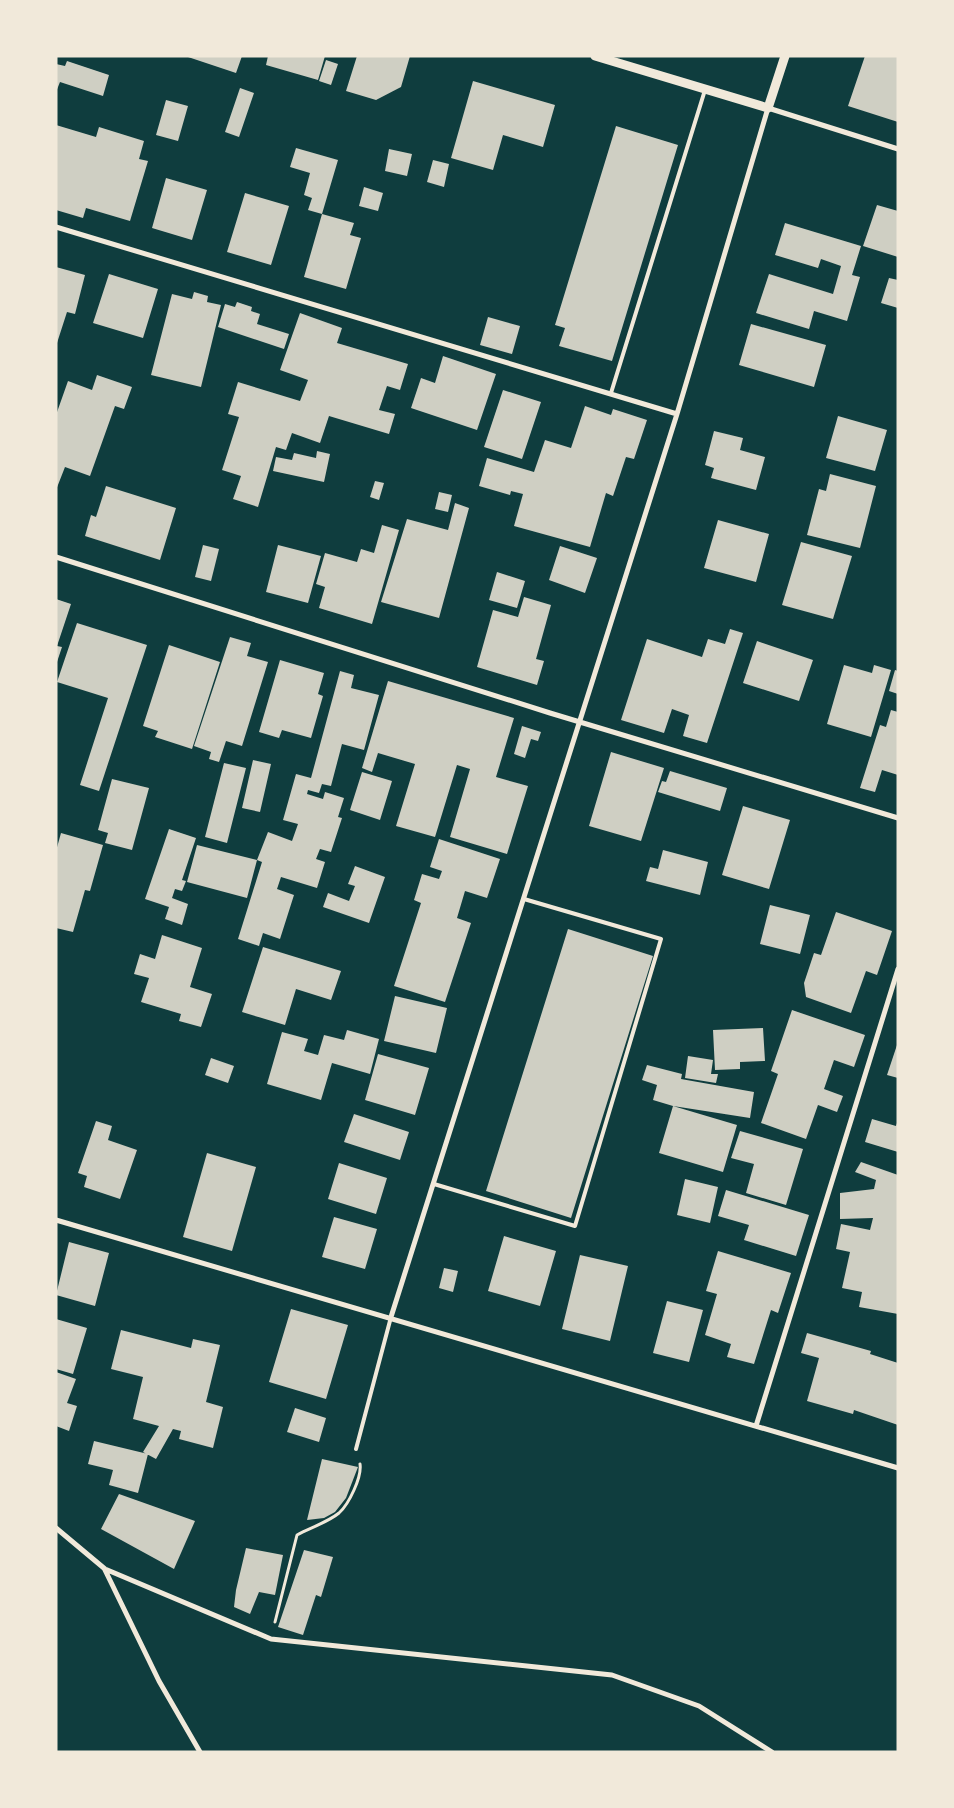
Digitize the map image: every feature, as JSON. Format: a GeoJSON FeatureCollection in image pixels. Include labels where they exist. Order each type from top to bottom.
{"type":"FeatureCollection","features":[{"type":"Feature","properties":{"kind":"street"},"geometry":{"type":"LineString","coordinates":[[595,56],[898,149]]}},
{"type":"Feature","properties":{"kind":"street"},"geometry":{"type":"LineString","coordinates":[[391,1318],[581,722],[677,414],[785,56]]}},
{"type":"Feature","properties":{"kind":"street"},"geometry":{"type":"LineString","coordinates":[[56,227],[677,414]]}},
{"type":"Feature","properties":{"kind":"street"},"geometry":{"type":"LineString","coordinates":[[56,557],[581,722],[898,818]]}},
{"type":"Feature","properties":{"kind":"street"},"geometry":{"type":"LineString","coordinates":[[756,1426],[898,969]]}},
{"type":"Feature","properties":{"kind":"street"},"geometry":{"type":"LineString","coordinates":[[56,1220],[898,1468]]}},
{"type":"Feature","properties":{"kind":"street"},"geometry":{"type":"LineString","coordinates":[[56,1528],[104,1569],[270,1639],[612,1675],[699,1706],[772,1752]]}},
{"type":"Feature","properties":{"kind":"street"},"geometry":{"type":"LineString","coordinates":[[104,1569],[159,1681],[200,1752]]}},
{"type":"Feature","properties":{"kind":"lane"},"geometry":{"type":"LineString","coordinates":[[611,393],[706,89]]}},
{"type":"Feature","properties":{"kind":"lane"},"geometry":{"type":"LineString","coordinates":[[434,1184],[576,1226],[661,939],[524,899]]}},
{"type":"Feature","properties":{"kind":"lane"},"geometry":{"type":"LineString","coordinates":[[356,1449],[391,1318]]}},
{"type":"Feature","properties":{"kind":"path"},"geometry":{"type":"LineString","coordinates":[[270,1639],[297,1535],[339,1512],[355,1488],[361,1471],[356,1449]]}},
{"type":"Feature","properties":{"kind":"building"},"geometry":{"type":"Polygon","coordinates":[[[185,56],[242,56],[236,73],[185,56]]]}},
{"type":"Feature","properties":{"kind":"building"},"geometry":{"type":"Polygon","coordinates":[[[268,56],[325,56],[318,80],[266,65],[268,56]]]}},
{"type":"Feature","properties":{"kind":"building"},"geometry":{"type":"Polygon","coordinates":[[[357,56],[410,56],[401,87],[376,100],[346,91],[357,56]]]}},
{"type":"Feature","properties":{"kind":"building"},"geometry":{"type":"Polygon","coordinates":[[[865,56],[898,56],[898,122],[848,106],[865,56]]]}},
{"type":"Feature","properties":{"kind":"building"},"geometry":{"type":"Polygon","coordinates":[[[326,60],[338,64],[331,85],[319,81],[326,60]]]}},
{"type":"Feature","properties":{"kind":"building"},"geometry":{"type":"Polygon","coordinates":[[[67,61],[109,75],[103,96],[60,82],[56,92],[56,64],[65,66],[67,61]]]}},
{"type":"Feature","properties":{"kind":"building"},"geometry":{"type":"Polygon","coordinates":[[[473,81],[555,105],[543,147],[503,135],[493,170],[451,158],[473,81]]]}},
{"type":"Feature","properties":{"kind":"building"},"geometry":{"type":"Polygon","coordinates":[[[240,88],[254,93],[239,137],[225,132],[240,88]]]}},
{"type":"Feature","properties":{"kind":"building"},"geometry":{"type":"Polygon","coordinates":[[[166,100],[188,106],[178,141],[156,135],[166,100]]]}},
{"type":"Feature","properties":{"kind":"building"},"geometry":{"type":"Polygon","coordinates":[[[56,125],[96,137],[99,127],[144,141],[139,159],[148,161],[130,221],[86,208],[83,218],[56,210],[56,125]]]}},
{"type":"Feature","properties":{"kind":"building"},"geometry":{"type":"Polygon","coordinates":[[[616,126],[678,145],[612,361],[559,346],[565,328],[555,325],[616,126]]]}},
{"type":"Feature","properties":{"kind":"building"},"geometry":{"type":"Polygon","coordinates":[[[296,148],[338,160],[322,214],[308,210],[312,198],[304,195],[310,173],[290,167],[296,148]]]}},
{"type":"Feature","properties":{"kind":"building"},"geometry":{"type":"Polygon","coordinates":[[[389,149],[412,154],[407,176],[385,171],[389,149]]]}},
{"type":"Feature","properties":{"kind":"building"},"geometry":{"type":"Polygon","coordinates":[[[433,160],[449,164],[444,187],[427,182],[433,160]]]}},
{"type":"Feature","properties":{"kind":"building"},"geometry":{"type":"Polygon","coordinates":[[[166,178],[207,190],[192,240],[152,228],[166,178]]]}},
{"type":"Feature","properties":{"kind":"building"},"geometry":{"type":"Polygon","coordinates":[[[364,187],[383,193],[378,211],[359,206],[364,187]]]}},
{"type":"Feature","properties":{"kind":"building"},"geometry":{"type":"Polygon","coordinates":[[[245,193],[289,206],[271,265],[227,252],[245,193]]]}},
{"type":"Feature","properties":{"kind":"building"},"geometry":{"type":"Polygon","coordinates":[[[877,205],[898,211],[898,257],[863,246],[877,205]]]}},
{"type":"Feature","properties":{"kind":"building"},"geometry":{"type":"Polygon","coordinates":[[[322,214],[354,223],[350,235],[361,238],[346,289],[304,277],[322,214]]]}},
{"type":"Feature","properties":{"kind":"building"},"geometry":{"type":"Polygon","coordinates":[[[785,223],[861,246],[852,275],[860,277],[847,321],[814,311],[809,329],[756,313],[769,274],[833,294],[841,266],[821,259],[818,268],[775,255],[785,223]]]}},
{"type":"Feature","properties":{"kind":"building"},"geometry":{"type":"Polygon","coordinates":[[[56,267],[85,275],[75,314],[67,312],[57,343],[56,267]]]}},
{"type":"Feature","properties":{"kind":"building"},"geometry":{"type":"Polygon","coordinates":[[[109,274],[158,289],[143,338],[93,323],[109,274]]]}},
{"type":"Feature","properties":{"kind":"building"},"geometry":{"type":"Polygon","coordinates":[[[889,278],[898,280],[898,308],[881,303],[889,278]]]}},
{"type":"Feature","properties":{"kind":"building"},"geometry":{"type":"Polygon","coordinates":[[[194,292],[208,296],[207,302],[221,305],[201,387],[151,375],[172,294],[192,299],[194,292]]]}},
{"type":"Feature","properties":{"kind":"building"},"geometry":{"type":"Polygon","coordinates":[[[237,302],[252,307],[251,311],[260,314],[257,324],[289,334],[284,349],[218,327],[225,304],[235,307],[237,302]]]}},
{"type":"Feature","properties":{"kind":"building"},"geometry":{"type":"Polygon","coordinates":[[[300,313],[342,328],[337,343],[408,364],[400,390],[387,386],[379,410],[395,414],[389,434],[329,416],[320,443],[292,433],[286,450],[276,447],[258,507],[233,499],[241,476],[222,470],[239,417],[228,414],[238,382],[300,401],[308,380],[280,370],[300,313]]]}},
{"type":"Feature","properties":{"kind":"building"},"geometry":{"type":"Polygon","coordinates":[[[488,317],[520,326],[512,354],[480,345],[488,317]]]}},
{"type":"Feature","properties":{"kind":"building"},"geometry":{"type":"Polygon","coordinates":[[[751,324],[826,345],[814,387],[739,365],[751,324]]]}},
{"type":"Feature","properties":{"kind":"building"},"geometry":{"type":"Polygon","coordinates":[[[443,356],[496,374],[477,430],[411,408],[421,378],[435,383],[443,356]]]}},
{"type":"Feature","properties":{"kind":"building"},"geometry":{"type":"Polygon","coordinates":[[[97,375],[132,387],[124,409],[115,406],[90,476],[65,467],[56,490],[56,415],[68,381],[92,390],[97,375]]]}},
{"type":"Feature","properties":{"kind":"building"},"geometry":{"type":"Polygon","coordinates":[[[503,390],[541,402],[522,459],[484,447],[503,390]]]}},
{"type":"Feature","properties":{"kind":"building"},"geometry":{"type":"Polygon","coordinates":[[[585,406],[611,415],[613,409],[647,420],[634,459],[626,457],[613,496],[606,493],[590,547],[514,526],[523,494],[511,491],[510,495],[479,486],[487,458],[534,472],[545,440],[571,448],[585,406]]]}},
{"type":"Feature","properties":{"kind":"building"},"geometry":{"type":"Polygon","coordinates":[[[838,416],[887,430],[875,471],[826,458],[838,416]]]}},
{"type":"Feature","properties":{"kind":"building"},"geometry":{"type":"Polygon","coordinates":[[[714,431],[743,438],[740,450],[765,457],[756,490],[711,478],[714,468],[705,465],[714,431]]]}},
{"type":"Feature","properties":{"kind":"building"},"geometry":{"type":"Polygon","coordinates":[[[317,451],[330,454],[324,482],[273,471],[276,457],[292,460],[294,453],[316,458],[317,451]]]}},
{"type":"Feature","properties":{"kind":"building"},"geometry":{"type":"Polygon","coordinates":[[[830,474],[876,486],[860,548],[807,535],[819,489],[826,491],[830,474]]]}},
{"type":"Feature","properties":{"kind":"building"},"geometry":{"type":"Polygon","coordinates":[[[375,481],[384,483],[379,500],[370,497],[375,481]]]}},
{"type":"Feature","properties":{"kind":"building"},"geometry":{"type":"Polygon","coordinates":[[[106,486],[176,508],[160,560],[85,536],[91,515],[96,517],[106,486]]]}},
{"type":"Feature","properties":{"kind":"building"},"geometry":{"type":"Polygon","coordinates":[[[439,492],[452,495],[448,512],[435,509],[439,492]]]}},
{"type":"Feature","properties":{"kind":"building"},"geometry":{"type":"Polygon","coordinates":[[[455,503],[469,508],[439,618],[381,602],[407,519],[448,530],[455,503]]]}},
{"type":"Feature","properties":{"kind":"building"},"geometry":{"type":"Polygon","coordinates":[[[718,520],[769,534],[756,582],[704,568],[718,520]]]}},
{"type":"Feature","properties":{"kind":"building"},"geometry":{"type":"Polygon","coordinates":[[[382,525],[399,530],[372,624],[319,608],[325,587],[316,584],[325,553],[357,562],[361,549],[374,553],[382,525]]]}},
{"type":"Feature","properties":{"kind":"building"},"geometry":{"type":"Polygon","coordinates":[[[801,542],[852,556],[833,619],[782,605],[801,542]]]}},
{"type":"Feature","properties":{"kind":"building"},"geometry":{"type":"Polygon","coordinates":[[[203,545],[219,549],[211,581],[195,577],[203,545]]]}},
{"type":"Feature","properties":{"kind":"building"},"geometry":{"type":"Polygon","coordinates":[[[278,545],[321,556],[308,603],[266,592],[278,545]]]}},
{"type":"Feature","properties":{"kind":"building"},"geometry":{"type":"Polygon","coordinates":[[[560,546],[597,558],[585,593],[549,580],[560,546]]]}},
{"type":"Feature","properties":{"kind":"building"},"geometry":{"type":"Polygon","coordinates":[[[497,572],[525,581],[517,608],[489,600],[497,572]]]}},
{"type":"Feature","properties":{"kind":"building"},"geometry":{"type":"Polygon","coordinates":[[[524,597],[551,605],[536,659],[544,661],[537,685],[477,667],[493,610],[518,617],[524,597]]]}},
{"type":"Feature","properties":{"kind":"building"},"geometry":{"type":"Polygon","coordinates":[[[56,599],[71,604],[57,646],[62,647],[57,662],[56,599]]]}},
{"type":"Feature","properties":{"kind":"building"},"geometry":{"type":"Polygon","coordinates":[[[77,623],[147,645],[99,791],[80,785],[108,698],[57,682],[77,623]]]}},
{"type":"Feature","properties":{"kind":"building"},"geometry":{"type":"Polygon","coordinates":[[[730,629],[743,633],[707,743],[683,736],[689,715],[672,709],[664,733],[621,720],[647,639],[702,657],[708,639],[725,644],[730,629]]]}},
{"type":"Feature","properties":{"kind":"building"},"geometry":{"type":"Polygon","coordinates":[[[230,637],[251,643],[247,656],[268,662],[242,746],[226,741],[219,762],[209,759],[211,752],[194,746],[230,637]]]}},
{"type":"Feature","properties":{"kind":"building"},"geometry":{"type":"Polygon","coordinates":[[[757,641],[813,660],[799,701],[743,683],[757,641]]]}},
{"type":"Feature","properties":{"kind":"building"},"geometry":{"type":"Polygon","coordinates":[[[169,645],[220,662],[192,749],[155,737],[158,731],[143,726],[169,645]]]}},
{"type":"Feature","properties":{"kind":"building"},"geometry":{"type":"Polygon","coordinates":[[[280,660],[324,673],[318,694],[323,696],[311,738],[282,730],[279,738],[259,732],[280,660]]]}},
{"type":"Feature","properties":{"kind":"building"},"geometry":{"type":"Polygon","coordinates":[[[844,665],[872,673],[874,665],[891,670],[871,737],[827,724],[844,665]]]}},
{"type":"Feature","properties":{"kind":"building"},"geometry":{"type":"Polygon","coordinates":[[[895,670],[898,671],[898,694],[889,691],[895,670]]]}},
{"type":"Feature","properties":{"kind":"building"},"geometry":{"type":"Polygon","coordinates":[[[340,671],[354,675],[351,688],[379,695],[364,750],[342,744],[331,786],[322,784],[319,793],[308,790],[307,794],[323,799],[325,792],[344,798],[338,817],[342,818],[331,852],[320,849],[316,859],[325,862],[317,888],[281,877],[277,889],[294,895],[280,939],[263,933],[259,946],[238,939],[262,862],[257,860],[268,832],[292,841],[298,824],[283,820],[296,774],[311,778],[340,671]]]}},
{"type":"Feature","properties":{"kind":"building"},"geometry":{"type":"Polygon","coordinates":[[[388,681],[514,718],[496,777],[528,786],[507,854],[450,837],[470,769],[457,765],[435,837],[396,826],[415,764],[378,753],[372,772],[362,768],[388,681]]]}},
{"type":"Feature","properties":{"kind":"building"},"geometry":{"type":"Polygon","coordinates":[[[891,710],[898,712],[898,775],[882,770],[875,792],[860,788],[880,725],[886,727],[891,710]]]}},
{"type":"Feature","properties":{"kind":"building"},"geometry":{"type":"Polygon","coordinates":[[[522,726],[541,732],[538,741],[531,739],[525,758],[514,754],[522,726]]]}},
{"type":"Feature","properties":{"kind":"building"},"geometry":{"type":"Polygon","coordinates":[[[611,752],[664,768],[641,841],[589,826],[611,752]]]}},
{"type":"Feature","properties":{"kind":"building"},"geometry":{"type":"Polygon","coordinates":[[[253,760],[271,764],[260,812],[242,808],[253,760]]]}},
{"type":"Feature","properties":{"kind":"building"},"geometry":{"type":"Polygon","coordinates":[[[224,763],[246,768],[227,843],[205,837],[224,763]]]}},
{"type":"Feature","properties":{"kind":"building"},"geometry":{"type":"Polygon","coordinates":[[[670,771],[727,788],[720,811],[658,792],[662,781],[666,782],[670,771]]]}},
{"type":"Feature","properties":{"kind":"building"},"geometry":{"type":"Polygon","coordinates":[[[362,772],[392,781],[380,820],[350,810],[362,772]]]}},
{"type":"Feature","properties":{"kind":"building"},"geometry":{"type":"Polygon","coordinates":[[[112,779],[149,788],[132,850],[105,843],[108,833],[98,830],[112,779]]]}},
{"type":"Feature","properties":{"kind":"building"},"geometry":{"type":"Polygon","coordinates":[[[743,806],[790,820],[769,889],[722,875],[743,806]]]}},
{"type":"Feature","properties":{"kind":"building"},"geometry":{"type":"Polygon","coordinates":[[[169,829],[196,838],[182,880],[186,881],[182,891],[175,889],[172,898],[188,904],[182,925],[165,919],[169,907],[145,899],[169,829]]]}},
{"type":"Feature","properties":{"kind":"building"},"geometry":{"type":"Polygon","coordinates":[[[61,833],[103,845],[90,891],[85,890],[73,932],[56,928],[56,851],[61,833]]]}},
{"type":"Feature","properties":{"kind":"building"},"geometry":{"type":"Polygon","coordinates":[[[439,839],[500,859],[487,898],[465,891],[457,918],[471,923],[445,1002],[394,986],[421,903],[414,900],[422,874],[439,879],[442,871],[430,867],[439,839]]]}},
{"type":"Feature","properties":{"kind":"building"},"geometry":{"type":"Polygon","coordinates":[[[197,845],[257,860],[247,898],[187,882],[197,845]]]}},
{"type":"Feature","properties":{"kind":"building"},"geometry":{"type":"Polygon","coordinates":[[[663,850],[708,862],[700,895],[646,881],[650,867],[658,869],[663,850]]]}},
{"type":"Feature","properties":{"kind":"building"},"geometry":{"type":"Polygon","coordinates":[[[355,866],[385,877],[369,923],[323,907],[328,893],[349,901],[355,886],[348,884],[355,866]]]}},
{"type":"Feature","properties":{"kind":"building"},"geometry":{"type":"Polygon","coordinates":[[[770,905],[810,915],[800,954],[760,944],[770,905]]]}},
{"type":"Feature","properties":{"kind":"building"},"geometry":{"type":"Polygon","coordinates":[[[836,912],[892,931],[877,975],[866,971],[851,1013],[806,997],[804,983],[814,953],[821,955],[836,912]]]}},
{"type":"Feature","properties":{"kind":"building"},"geometry":{"type":"Polygon","coordinates":[[[568,929],[653,956],[571,1218],[486,1191],[568,929]]]}},
{"type":"Feature","properties":{"kind":"building"},"geometry":{"type":"Polygon","coordinates":[[[162,935],[202,948],[190,987],[212,994],[201,1027],[179,1021],[181,1014],[141,1002],[149,978],[134,974],[140,954],[155,959],[162,935]]]}},
{"type":"Feature","properties":{"kind":"building"},"geometry":{"type":"Polygon","coordinates":[[[263,947],[341,971],[331,1000],[296,989],[285,1025],[242,1012],[263,947]]]}},
{"type":"Feature","properties":{"kind":"building"},"geometry":{"type":"Polygon","coordinates":[[[395,996],[447,1008],[436,1053],[384,1041],[395,996]]]}},
{"type":"Feature","properties":{"kind":"building"},"geometry":{"type":"Polygon","coordinates":[[[792,1010],[865,1035],[854,1067],[834,1060],[824,1089],[843,1096],[837,1112],[818,1105],[806,1139],[761,1123],[778,1074],[771,1071],[792,1010]]]}},
{"type":"Feature","properties":{"kind":"building"},"geometry":{"type":"Polygon","coordinates":[[[763,1028],[765,1061],[740,1062],[740,1069],[715,1070],[713,1030],[763,1028]]]}},
{"type":"Feature","properties":{"kind":"building"},"geometry":{"type":"Polygon","coordinates":[[[347,1030],[379,1039],[370,1074],[332,1063],[321,1100],[267,1084],[282,1032],[308,1039],[304,1051],[318,1055],[324,1035],[344,1040],[347,1030]]]}},
{"type":"Feature","properties":{"kind":"building"},"geometry":{"type":"Polygon","coordinates":[[[898,1042],[898,1078],[887,1075],[898,1042]]]}},
{"type":"Feature","properties":{"kind":"building"},"geometry":{"type":"Polygon","coordinates":[[[378,1054],[429,1068],[415,1115],[365,1100],[378,1054]]]}},
{"type":"Feature","properties":{"kind":"building"},"geometry":{"type":"Polygon","coordinates":[[[688,1056],[713,1060],[711,1074],[718,1074],[716,1083],[685,1078],[688,1056]]]}},
{"type":"Feature","properties":{"kind":"building"},"geometry":{"type":"Polygon","coordinates":[[[211,1058],[234,1066],[228,1083],[205,1075],[211,1058]]]}},
{"type":"Feature","properties":{"kind":"building"},"geometry":{"type":"Polygon","coordinates":[[[647,1065],[682,1074],[681,1079],[754,1092],[750,1118],[673,1106],[653,1100],[657,1085],[642,1080],[647,1065]]]}},
{"type":"Feature","properties":{"kind":"building"},"geometry":{"type":"Polygon","coordinates":[[[673,1106],[737,1125],[723,1172],[659,1153],[673,1106]]]}},
{"type":"Feature","properties":{"kind":"building"},"geometry":{"type":"Polygon","coordinates":[[[354,1114],[409,1132],[400,1160],[344,1142],[354,1114]]]}},
{"type":"Feature","properties":{"kind":"building"},"geometry":{"type":"Polygon","coordinates":[[[872,1119],[896,1126],[898,1120],[898,1152],[865,1142],[872,1119]]]}},
{"type":"Feature","properties":{"kind":"building"},"geometry":{"type":"Polygon","coordinates":[[[96,1121],[112,1126],[108,1140],[137,1150],[120,1199],[84,1187],[87,1176],[78,1173],[96,1121]]]}},
{"type":"Feature","properties":{"kind":"building"},"geometry":{"type":"Polygon","coordinates":[[[740,1131],[803,1149],[786,1205],[746,1193],[754,1164],[731,1158],[740,1131]]]}},
{"type":"Feature","properties":{"kind":"building"},"geometry":{"type":"Polygon","coordinates":[[[207,1153],[256,1167],[232,1251],[183,1237],[207,1153]]]}},
{"type":"Feature","properties":{"kind":"building"},"geometry":{"type":"Polygon","coordinates":[[[861,1162],[898,1175],[898,1314],[859,1307],[862,1292],[842,1288],[850,1252],[836,1249],[841,1224],[870,1230],[873,1218],[840,1219],[840,1193],[874,1189],[876,1180],[855,1172],[861,1162]]]}},
{"type":"Feature","properties":{"kind":"building"},"geometry":{"type":"Polygon","coordinates":[[[339,1163],[387,1178],[376,1214],[328,1199],[339,1163]]]}},
{"type":"Feature","properties":{"kind":"building"},"geometry":{"type":"Polygon","coordinates":[[[685,1179],[718,1187],[710,1223],[677,1215],[685,1179]]]}},
{"type":"Feature","properties":{"kind":"building"},"geometry":{"type":"Polygon","coordinates":[[[726,1190],[809,1215],[796,1256],[744,1240],[749,1225],[718,1216],[726,1190]]]}},
{"type":"Feature","properties":{"kind":"building"},"geometry":{"type":"Polygon","coordinates":[[[334,1217],[377,1229],[365,1269],[322,1257],[334,1217]]]}},
{"type":"Feature","properties":{"kind":"building"},"geometry":{"type":"Polygon","coordinates":[[[504,1236],[556,1251],[540,1306],[488,1291],[504,1236]]]}},
{"type":"Feature","properties":{"kind":"building"},"geometry":{"type":"Polygon","coordinates":[[[69,1242],[109,1253],[95,1306],[56,1295],[69,1242]]]}},
{"type":"Feature","properties":{"kind":"building"},"geometry":{"type":"Polygon","coordinates":[[[718,1251],[791,1273],[778,1313],[771,1310],[754,1364],[727,1357],[731,1344],[705,1335],[717,1294],[706,1291],[718,1251]]]}},
{"type":"Feature","properties":{"kind":"building"},"geometry":{"type":"Polygon","coordinates":[[[580,1255],[628,1266],[610,1341],[562,1329],[580,1255]]]}},
{"type":"Feature","properties":{"kind":"building"},"geometry":{"type":"Polygon","coordinates":[[[444,1268],[458,1271],[453,1292],[439,1288],[444,1268]]]}},
{"type":"Feature","properties":{"kind":"building"},"geometry":{"type":"Polygon","coordinates":[[[667,1301],[703,1310],[689,1362],[653,1353],[667,1301]]]}},
{"type":"Feature","properties":{"kind":"building"},"geometry":{"type":"Polygon","coordinates":[[[291,1309],[348,1325],[326,1399],[269,1382],[291,1309]]]}},
{"type":"Feature","properties":{"kind":"building"},"geometry":{"type":"Polygon","coordinates":[[[56,1319],[87,1328],[73,1374],[56,1369],[56,1319]]]}},
{"type":"Feature","properties":{"kind":"building"},"geometry":{"type":"Polygon","coordinates":[[[121,1330],[191,1348],[193,1339],[220,1345],[206,1402],[223,1407],[213,1448],[179,1439],[181,1431],[173,1429],[156,1459],[143,1452],[159,1426],[133,1419],[143,1377],[111,1369],[121,1330]]]}},
{"type":"Feature","properties":{"kind":"building"},"geometry":{"type":"Polygon","coordinates":[[[807,1333],[871,1351],[870,1354],[898,1363],[898,1425],[854,1410],[853,1414],[807,1401],[819,1358],[801,1353],[807,1333]]]}},
{"type":"Feature","properties":{"kind":"building"},"geometry":{"type":"Polygon","coordinates":[[[56,1372],[76,1379],[67,1403],[77,1406],[69,1431],[56,1426],[56,1372]]]}},
{"type":"Feature","properties":{"kind":"building"},"geometry":{"type":"Polygon","coordinates":[[[295,1408],[326,1418],[319,1442],[287,1432],[295,1408]]]}},
{"type":"Feature","properties":{"kind":"building"},"geometry":{"type":"Polygon","coordinates":[[[94,1441],[148,1454],[138,1493],[109,1485],[113,1470],[88,1464],[94,1441]]]}},
{"type":"Feature","properties":{"kind":"building"},"geometry":{"type":"Polygon","coordinates":[[[322,1459],[358,1467],[346,1498],[335,1512],[324,1518],[307,1520],[322,1459]]]}},
{"type":"Feature","properties":{"kind":"building"},"geometry":{"type":"Polygon","coordinates":[[[119,1494],[195,1521],[174,1569],[101,1529],[119,1494]]]}},
{"type":"Feature","properties":{"kind":"building"},"geometry":{"type":"Polygon","coordinates":[[[246,1548],[283,1555],[275,1595],[259,1592],[250,1614],[234,1607],[246,1548]]]}},
{"type":"Feature","properties":{"kind":"building"},"geometry":{"type":"Polygon","coordinates":[[[304,1550],[333,1557],[321,1597],[316,1595],[303,1635],[278,1627],[304,1550]]]}}]}
